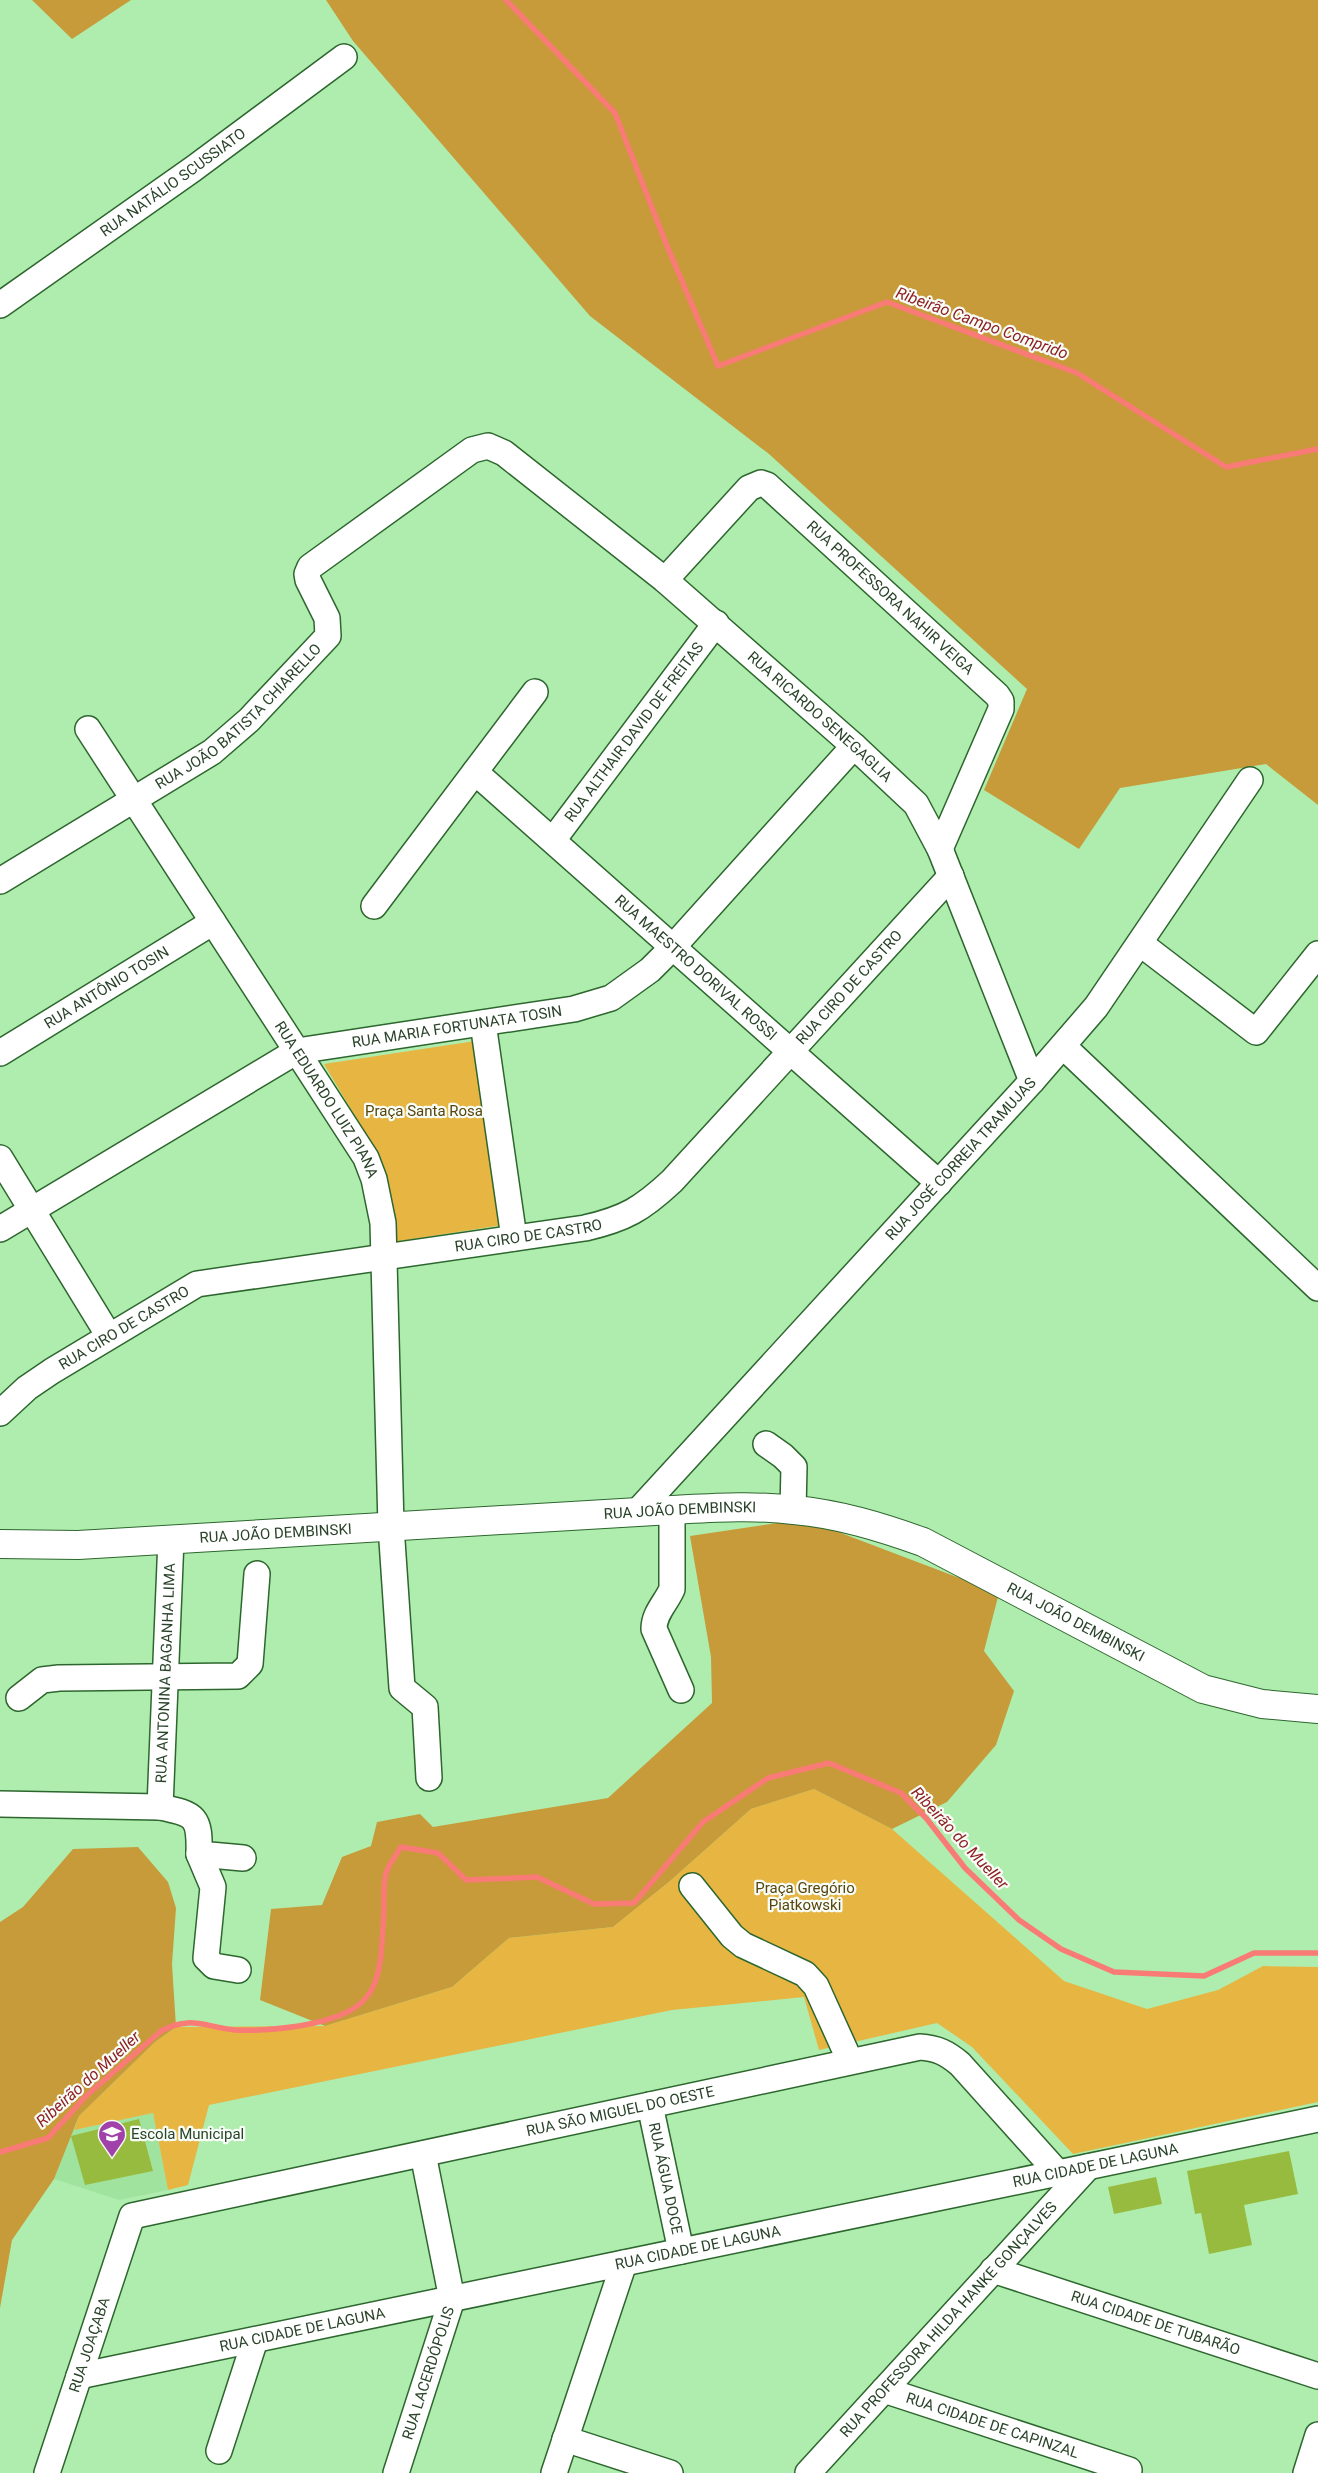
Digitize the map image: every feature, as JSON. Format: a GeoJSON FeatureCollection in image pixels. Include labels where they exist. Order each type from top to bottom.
{"type":"FeatureCollection","features":[{"type":"Feature","properties":{"kind":"main road","name":"RUA JOÃO DEMBINSKI"},"geometry":{"type":"LineString","coordinates":[[0,1544],[48,1546],[672,1510],[756,1507],[793,1510],[851,1520],[886,1529],[923,1542],[1204,1689],[1262,1704],[1318,1709]]}},
{"type":"Feature","properties":{"kind":"street","name":"RUA NATÁLIO SCUSSIATO"},"geometry":{"type":"LineString","coordinates":[[0,305],[193,169],[344,57]]}},
{"type":"Feature","properties":{"kind":"street","name":"RUA RICARDO SENEGAGLIA"},"geometry":{"type":"LineString","coordinates":[[488,446],[504,453],[665,580],[854,746],[916,804],[940,848],[1032,1081]]}},
{"type":"Feature","properties":{"kind":"street","name":"RUA JOÃO BATISTA CHIARELLO"},"geometry":{"type":"LineString","coordinates":[[0,882],[193,765],[231,737],[328,636],[327,618],[308,580],[307,574],[315,562],[472,450],[488,446]]}},
{"type":"Feature","properties":{"kind":"street","name":"RUA PROFESSORA NAHIR VEIGA"},"geometry":{"type":"LineString","coordinates":[[665,580],[749,488],[761,483],[767,485],[997,695],[1001,701],[1001,709],[940,848]]}},
{"type":"Feature","properties":{"kind":"street","name":"RUA ALTHAIR DAVID DE FREITAS"},"geometry":{"type":"LineString","coordinates":[[553,840],[716,623]]}},
{"type":"Feature","properties":{"kind":"street"},"geometry":{"type":"LineString","coordinates":[[374,906],[534,692]]}},
{"type":"Feature","properties":{"kind":"street","name":"RUA EDUARDO LUIZ PIANA"},"geometry":{"type":"LineString","coordinates":[[88,729],[366,1158],[380,1202],[391,1526],[402,1688],[425,1707],[429,1778]]}},
{"type":"Feature","properties":{"kind":"street","name":"RUA MARIA FORTUNATA TOSIN"},"geometry":{"type":"LineString","coordinates":[[0,1229],[297,1051],[574,1009],[611,998],[632,985],[673,947],[854,746]]}},
{"type":"Feature","properties":{"kind":"street","name":"RUA MAESTRO DORIVAL ROSSI"},"geometry":{"type":"LineString","coordinates":[[475,772],[939,1183]]}},
{"type":"Feature","properties":{"kind":"street","name":"RUA JOSÉ CORREIA TRAMUJAS"},"geometry":{"type":"LineString","coordinates":[[637,1512],[1032,1081],[1096,1007],[1141,944],[1250,780]]}},
{"type":"Feature","properties":{"kind":"street","name":"RUA CIRO DE CASTRO"},"geometry":{"type":"LineString","coordinates":[[0,1413],[27,1388],[196,1284],[585,1228],[630,1214],[653,1198],[672,1181],[951,876]]}},
{"type":"Feature","properties":{"kind":"street","name":"RUA ANTÔNIO TOSIN"},"geometry":{"type":"LineString","coordinates":[[0,1053],[213,922]]}},
{"type":"Feature","properties":{"kind":"street"},"geometry":{"type":"LineString","coordinates":[[1141,944],[1256,1032],[1318,954]]}},
{"type":"Feature","properties":{"kind":"street"},"geometry":{"type":"LineString","coordinates":[[484,1023],[514,1238]]}},
{"type":"Feature","properties":{"kind":"street"},"geometry":{"type":"LineString","coordinates":[[1063,1046],[1318,1288]]}},
{"type":"Feature","properties":{"kind":"street"},"geometry":{"type":"LineString","coordinates":[[0,1158],[109,1336]]}},
{"type":"Feature","properties":{"kind":"street"},"geometry":{"type":"LineString","coordinates":[[766,1444],[783,1456],[794,1467],[793,1510]]}},
{"type":"Feature","properties":{"kind":"street"},"geometry":{"type":"LineString","coordinates":[[672,1510],[672,1589],[654,1619],[654,1629],[681,1690]]}},
{"type":"Feature","properties":{"kind":"street","name":"RUA ANTONINA BAGANHA LIMA"},"geometry":{"type":"LineString","coordinates":[[160,1807],[171,1539]]}},
{"type":"Feature","properties":{"kind":"street"},"geometry":{"type":"LineString","coordinates":[[19,1698],[42,1680],[59,1678],[165,1675],[238,1676],[250,1664],[257,1574]]}},
{"type":"Feature","properties":{"kind":"street"},"geometry":{"type":"LineString","coordinates":[[0,1804],[160,1807],[175,1810],[193,1818],[200,1829],[199,1854],[213,1887],[206,1958],[214,1966],[238,1970]]}},
{"type":"Feature","properties":{"kind":"street"},"geometry":{"type":"LineString","coordinates":[[199,1854],[243,1858]]}},
{"type":"Feature","properties":{"kind":"street"},"geometry":{"type":"LineString","coordinates":[[692,1886],[732,1936],[743,1945],[805,1974],[816,1986],[850,2061]]}},
{"type":"Feature","properties":{"kind":"street","name":"RUA SÃO MIGUEL DO OESTE"},"geometry":{"type":"LineString","coordinates":[[132,2216],[850,2061],[920,2048],[934,2048],[948,2054],[960,2064],[1058,2173]]}},
{"type":"Feature","properties":{"kind":"street","name":"RUA ÁGUA DOCE"},"geometry":{"type":"LineString","coordinates":[[650,2104],[681,2251]]}},
{"type":"Feature","properties":{"kind":"street","name":"RUA CIDADE DE LAGUNA"},"geometry":{"type":"LineString","coordinates":[[79,2376],[1318,2119]]}},
{"type":"Feature","properties":{"kind":"street","name":"RUA LACERDÓPOLIS"},"geometry":{"type":"LineString","coordinates":[[396,2473],[452,2299],[423,2154]]}},
{"type":"Feature","properties":{"kind":"street","name":"RUA PROFESSORA HILDA HANKE GONÇALVES"},"geometry":{"type":"LineString","coordinates":[[808,2473],[1088,2167]]}},
{"type":"Feature","properties":{"kind":"street","name":"RUA JOAÇABA"},"geometry":{"type":"LineString","coordinates":[[47,2473],[132,2216]]}},
{"type":"Feature","properties":{"kind":"street"},"geometry":{"type":"LineString","coordinates":[[554,2473],[624,2263]]}},
{"type":"Feature","properties":{"kind":"street","name":"RUA CIDADE DE TUBARÃO"},"geometry":{"type":"LineString","coordinates":[[993,2270],[1318,2376]]}},
{"type":"Feature","properties":{"kind":"street"},"geometry":{"type":"LineString","coordinates":[[220,2451],[255,2340]]}},
{"type":"Feature","properties":{"kind":"street","name":"RUA CIDADE DE CAPINZAL"},"geometry":{"type":"LineString","coordinates":[[884,2390],[1129,2470]]}},
{"type":"Feature","properties":{"kind":"street"},"geometry":{"type":"LineString","coordinates":[[1306,2473],[1318,2435]]}},
{"type":"Feature","properties":{"kind":"street"},"geometry":{"type":"LineString","coordinates":[[565,2439],[670,2473]]}},
{"type":"Feature","properties":{"kind":"shaded area"},"geometry":{"type":"Polygon","coordinates":[[[32,0],[131,0],[72,39],[32,0]]]}},
{"type":"Feature","properties":{"kind":"shaded area"},"geometry":{"type":"Polygon","coordinates":[[[326,0],[1318,0],[1318,805],[1266,764],[1120,788],[1079,849],[984,790],[1027,689],[769,454],[590,316],[353,41],[326,0]]]}},
{"type":"Feature","properties":{"kind":"shaded area"},"geometry":{"type":"Polygon","coordinates":[[[804,1519],[999,1593],[984,1651],[1014,1691],[996,1745],[947,1802],[892,1829],[814,1789],[751,1809],[670,1881],[613,1927],[509,1938],[452,1987],[325,2026],[260,2000],[271,1909],[322,1905],[342,1857],[371,1846],[377,1822],[420,1814],[433,1827],[608,1798],[712,1703],[711,1657],[690,1536],[804,1519]]]}},
{"type":"Feature","properties":{"kind":"shaded area"},"geometry":{"type":"Polygon","coordinates":[[[138,1847],[168,1882],[176,1908],[172,1964],[176,2027],[155,2042],[79,2116],[54,2179],[12,2240],[0,2308],[0,1922],[23,1907],[73,1849],[138,1847]]]}},
{"type":"Feature","properties":{"kind":"shaded area","name":"Escola Municipal"},"geometry":{"type":"Polygon","coordinates":[[[153,2113],[168,2190],[119,2200],[54,2179],[73,2130],[153,2113]]]}},
{"type":"Feature","properties":{"kind":"green space","name":"Praça Santa Rosa"},"geometry":{"type":"Polygon","coordinates":[[[475,1041],[503,1225],[393,1242],[378,1155],[324,1064],[475,1041]]]}},
{"type":"Feature","properties":{"kind":"green space","name":"Praça Gregório Piatkowski"},"geometry":{"type":"Polygon","coordinates":[[[814,1789],[892,1829],[1064,1981],[1147,2009],[1218,1990],[1263,1966],[1318,1967],[1318,2102],[1073,2154],[972,2047],[937,2023],[819,2050],[804,1997],[672,2010],[209,2105],[188,2185],[168,2190],[153,2113],[74,2130],[79,2116],[155,2042],[176,2027],[325,2026],[452,1987],[509,1938],[613,1927],[670,1881],[751,1809],[814,1789]]]}},
{"type":"Feature","properties":{"kind":"building"},"geometry":{"type":"Polygon","coordinates":[[[139,2119],[153,2171],[85,2185],[71,2136],[139,2119]]]}},
{"type":"Feature","properties":{"kind":"building"},"geometry":{"type":"Polygon","coordinates":[[[1289,2151],[1298,2194],[1244,2205],[1252,2245],[1209,2254],[1201,2213],[1195,2214],[1187,2171],[1289,2151]]]}},
{"type":"Feature","properties":{"kind":"building"},"geometry":{"type":"Polygon","coordinates":[[[1156,2177],[1162,2204],[1114,2214],[1108,2187],[1156,2177]]]}},
{"type":"Feature","properties":{"kind":"waterway","name":"Ribeirão Campo Comprido"},"geometry":{"type":"LineString","coordinates":[[506,0],[615,113],[667,246],[718,366],[887,302],[1077,373],[1226,467],[1318,449]]}},
{"type":"Feature","properties":{"kind":"waterway","name":"Ribeirão do Mueller"},"geometry":{"type":"LineString","coordinates":[[0,2152],[48,2138],[86,2096],[161,2031],[171,2026],[198,2023],[235,2030],[299,2026],[327,2020],[347,2012],[362,2002],[371,1990],[377,1975],[383,1934],[385,1878],[388,1867],[401,1847],[438,1853],[466,1880],[537,1877],[594,1904],[634,1903],[703,1822],[768,1778],[829,1763],[901,1793],[926,1818],[965,1868],[1019,1920],[1061,1949],[1114,1972],[1204,1976],[1254,1953],[1318,1953]]}},
{"type":"Feature","properties":{"kind":"place","name":"Escola Municipal"},"geometry":{"type":"Point","coordinates":[112,2158]}}]}
